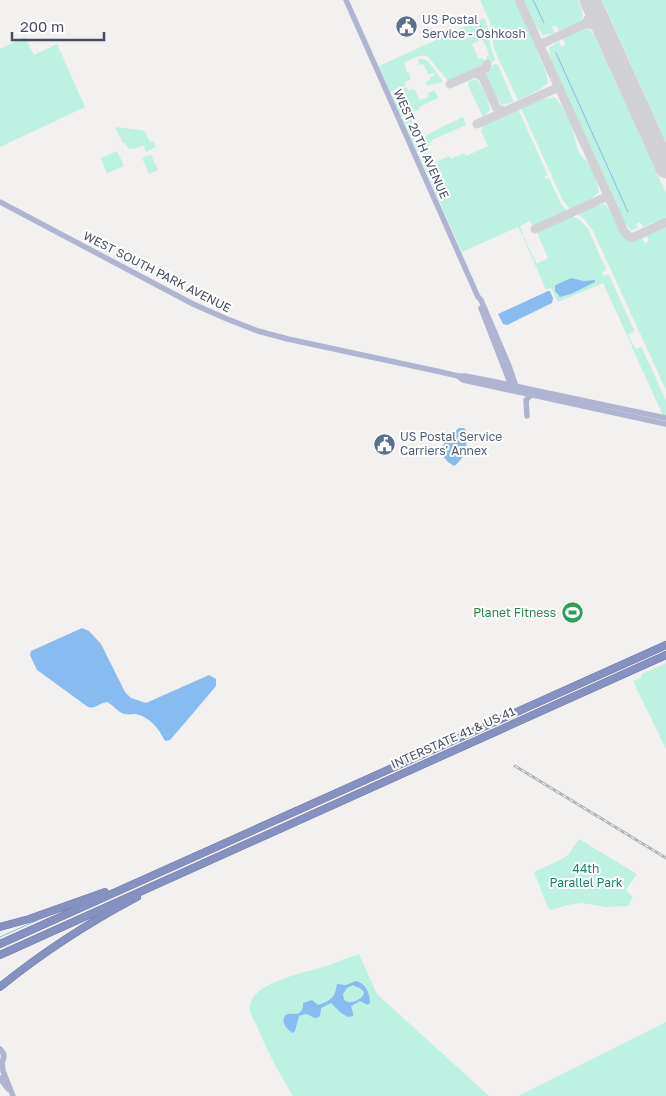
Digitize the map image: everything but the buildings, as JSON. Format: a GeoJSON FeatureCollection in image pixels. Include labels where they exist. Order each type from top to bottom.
{"type":"FeatureCollection","features":[{"type":"Feature","properties":{"kind":"highway"},"geometry":{"type":"LineString","coordinates":[[0,944],[666,645]]}},
{"type":"Feature","properties":{"kind":"highway","name":"INTERSTATE 41 & US 41"},"geometry":{"type":"LineString","coordinates":[[177,874],[666,655]]}},
{"type":"Feature","properties":{"kind":"highway"},"geometry":{"type":"LineString","coordinates":[[0,954],[177,874]]}},
{"type":"Feature","properties":{"kind":"highway"},"geometry":{"type":"LineString","coordinates":[[0,987],[83,927],[164,884],[177,874]]}},
{"type":"Feature","properties":{"kind":"highway"},"geometry":{"type":"LineString","coordinates":[[0,927],[29,920],[115,889],[122,889]]}},
{"type":"Feature","properties":{"kind":"main road","name":"WEST 20TH AVENUE"},"geometry":{"type":"LineString","coordinates":[[346,0],[478,297],[481,300],[515,389]]}},
{"type":"Feature","properties":{"kind":"main road","name":"WEST SOUTH PARK AVENUE"},"geometry":{"type":"LineString","coordinates":[[0,202],[193,304],[258,330],[288,339],[458,376],[496,382],[530,395],[571,401]]}},
{"type":"Feature","properties":{"kind":"main road","name":"WEST 20TH AVENUE"},"geometry":{"type":"LineString","coordinates":[[478,297],[478,302],[506,372],[515,389]]}},
{"type":"Feature","properties":{"kind":"main road"},"geometry":{"type":"LineString","coordinates":[[496,382],[503,380],[506,372]]}},
{"type":"Feature","properties":{"kind":"main road","name":"WEST SOUTH PARK AVENUE"},"geometry":{"type":"LineString","coordinates":[[458,376],[463,380],[571,401]]}},
{"type":"Feature","properties":{"kind":"main road"},"geometry":{"type":"LineString","coordinates":[[527,416],[526,400],[530,395]]}},
{"type":"Feature","properties":{"kind":"main road"},"geometry":{"type":"LineString","coordinates":[[571,401],[666,418]]}},
{"type":"Feature","properties":{"kind":"main road"},"geometry":{"type":"LineString","coordinates":[[571,401],[666,424]]}},
{"type":"Feature","properties":{"kind":"main road"},"geometry":{"type":"LineString","coordinates":[[0,1049],[4,1055],[1,1063],[2,1070],[11,1093]]}},
{"type":"Feature","properties":{"kind":"main road"},"geometry":{"type":"LineString","coordinates":[[0,1078],[11,1093]]}},
{"type":"Feature","properties":{"kind":"green space"},"geometry":{"type":"Polygon","coordinates":[[[480,0],[515,0],[546,72],[548,83],[539,90],[518,100],[494,49],[490,22],[480,0]]]}},
{"type":"Feature","properties":{"kind":"green space"},"geometry":{"type":"Polygon","coordinates":[[[523,0],[578,0],[582,18],[577,24],[559,31],[556,25],[552,27],[555,33],[543,35],[536,26],[523,0]]]}},
{"type":"Feature","properties":{"kind":"green space"},"geometry":{"type":"Polygon","coordinates":[[[602,0],[666,0],[666,142],[602,0]]]}},
{"type":"Feature","properties":{"kind":"green space"},"geometry":{"type":"Polygon","coordinates":[[[484,18],[488,27],[494,61],[488,62],[486,57],[489,55],[482,39],[472,44],[479,59],[483,58],[485,65],[448,81],[428,57],[419,56],[404,63],[407,71],[405,73],[408,72],[411,79],[405,82],[406,85],[390,92],[379,66],[484,18]]]}},
{"type":"Feature","properties":{"kind":"green space"},"geometry":{"type":"Polygon","coordinates":[[[583,29],[590,30],[594,35],[666,193],[666,217],[643,227],[640,222],[636,224],[638,228],[631,230],[624,221],[551,60],[549,48],[559,41],[561,47],[565,45],[563,38],[583,29]]]}},
{"type":"Feature","properties":{"kind":"green space"},"geometry":{"type":"Polygon","coordinates":[[[25,37],[34,55],[57,44],[85,107],[0,147],[0,49],[25,37]]]}},
{"type":"Feature","properties":{"kind":"green space"},"geometry":{"type":"Polygon","coordinates":[[[419,59],[428,61],[442,82],[426,86],[426,82],[436,74],[428,74],[423,64],[419,65],[419,59]]]}},
{"type":"Feature","properties":{"kind":"green space"},"geometry":{"type":"Polygon","coordinates":[[[495,64],[498,65],[514,102],[502,105],[495,96],[484,72],[495,64]]]}},
{"type":"Feature","properties":{"kind":"green space"},"geometry":{"type":"Polygon","coordinates":[[[476,79],[485,94],[490,110],[483,117],[468,85],[469,81],[476,79]]]}},
{"type":"Feature","properties":{"kind":"green space"},"geometry":{"type":"Polygon","coordinates":[[[406,87],[409,90],[415,90],[420,100],[428,97],[429,92],[435,91],[438,98],[419,107],[420,109],[401,117],[391,94],[406,87]]]}},
{"type":"Feature","properties":{"kind":"green space"},"geometry":{"type":"Polygon","coordinates":[[[555,97],[569,119],[578,151],[592,170],[599,192],[591,199],[570,209],[562,199],[521,108],[543,99],[555,97]]]}},
{"type":"Feature","properties":{"kind":"green space"},"geometry":{"type":"Polygon","coordinates":[[[518,109],[548,175],[545,176],[546,179],[549,178],[561,204],[567,211],[533,227],[530,221],[520,226],[522,235],[518,227],[462,252],[419,156],[427,152],[432,164],[449,156],[451,159],[464,153],[466,156],[488,146],[481,131],[483,126],[518,109]]]}},
{"type":"Feature","properties":{"kind":"green space"},"geometry":{"type":"Polygon","coordinates":[[[409,117],[413,118],[422,138],[463,117],[466,125],[432,140],[428,148],[417,152],[403,121],[409,117]]]}},
{"type":"Feature","properties":{"kind":"green space"},"geometry":{"type":"Polygon","coordinates":[[[115,127],[142,130],[156,147],[146,152],[143,145],[134,149],[128,148],[123,143],[115,127]]]}},
{"type":"Feature","properties":{"kind":"green space"},"geometry":{"type":"Polygon","coordinates":[[[117,151],[124,166],[107,173],[101,158],[117,151]]]}},
{"type":"Feature","properties":{"kind":"green space"},"geometry":{"type":"Polygon","coordinates":[[[151,154],[158,170],[149,174],[142,158],[151,154]]]}},
{"type":"Feature","properties":{"kind":"green space"},"geometry":{"type":"Polygon","coordinates":[[[605,204],[622,234],[629,240],[641,237],[645,243],[649,241],[646,235],[666,226],[666,390],[593,231],[585,220],[576,213],[593,206],[605,204]]]}},
{"type":"Feature","properties":{"kind":"green space"},"geometry":{"type":"Polygon","coordinates":[[[571,215],[580,220],[588,229],[606,269],[602,273],[603,276],[609,275],[634,330],[628,335],[631,344],[603,283],[558,302],[551,288],[546,290],[523,237],[533,260],[537,264],[548,258],[536,230],[571,215]],[[571,278],[557,294],[560,297],[595,282],[595,280],[584,281],[571,278]]]}},
{"type":"Feature","properties":{"kind":"green space"},"geometry":{"type":"Polygon","coordinates":[[[633,344],[636,349],[642,348],[666,401],[666,415],[663,415],[661,411],[631,345],[633,344]]]}},
{"type":"Feature","properties":{"kind":"green space"},"geometry":{"type":"Polygon","coordinates":[[[666,663],[666,749],[633,681],[641,678],[642,674],[666,663]]]}},
{"type":"Feature","properties":{"kind":"green space","name":"44th Parallel Park"},"geometry":{"type":"Polygon","coordinates":[[[579,839],[637,874],[626,890],[633,897],[628,906],[606,907],[582,903],[552,910],[548,908],[534,872],[568,855],[579,839]]]}},
{"type":"Feature","properties":{"kind":"green space"},"geometry":{"type":"Polygon","coordinates":[[[359,954],[377,994],[489,1096],[293,1096],[273,1061],[251,1015],[252,1000],[258,992],[280,980],[359,954]]]}},
{"type":"Feature","properties":{"kind":"green space"},"geometry":{"type":"Polygon","coordinates":[[[666,1022],[666,1096],[518,1096],[666,1022]]]}},
{"type":"Feature","properties":{"kind":"water"},"geometry":{"type":"Polygon","coordinates":[[[571,278],[584,281],[595,280],[595,282],[571,294],[560,297],[555,291],[555,286],[571,278]]]}},
{"type":"Feature","properties":{"kind":"water"},"geometry":{"type":"Polygon","coordinates":[[[550,291],[553,298],[552,303],[507,325],[503,324],[498,314],[550,291]]]}},
{"type":"Feature","properties":{"kind":"water"},"geometry":{"type":"Polygon","coordinates":[[[459,428],[464,428],[468,433],[463,455],[454,466],[441,454],[441,450],[447,439],[459,428]]]}},
{"type":"Feature","properties":{"kind":"water"},"geometry":{"type":"Polygon","coordinates":[[[82,628],[89,631],[101,644],[125,692],[131,698],[146,703],[209,675],[216,679],[216,686],[170,740],[165,741],[157,728],[146,718],[136,714],[124,714],[107,702],[88,707],[37,670],[30,655],[31,651],[82,628]]]}},
{"type":"Feature","properties":{"kind":"water"},"geometry":{"type":"Polygon","coordinates":[[[356,981],[365,986],[370,1003],[368,1005],[360,1001],[351,1006],[353,1016],[348,1017],[331,1003],[321,1008],[320,1016],[318,1017],[315,1018],[306,1014],[299,1016],[293,1033],[285,1026],[283,1021],[285,1016],[299,1013],[302,1010],[303,1003],[312,1000],[318,1005],[323,1003],[334,995],[337,984],[346,985],[356,981]],[[353,985],[347,988],[343,994],[344,1000],[354,1002],[363,996],[364,992],[353,985]]]}},
{"type":"Feature","properties":{"kind":"waterway"},"geometry":{"type":"LineString","coordinates":[[533,0],[544,23]]}},
{"type":"Feature","properties":{"kind":"waterway"},"geometry":{"type":"LineString","coordinates":[[556,53],[628,212]]}},
{"type":"Feature","properties":{"kind":"waterway"},"geometry":{"type":"LineString","coordinates":[[0,937],[38,920]]}},
{"type":"Feature","properties":{"kind":"taxiway"},"geometry":{"type":"LineString","coordinates":[[519,0],[625,233],[630,237],[634,237],[666,222]]}},
{"type":"Feature","properties":{"kind":"taxiway"},"geometry":{"type":"LineString","coordinates":[[586,22],[591,12],[589,0]]}},
{"type":"Feature","properties":{"kind":"taxiway"},"geometry":{"type":"LineString","coordinates":[[539,45],[598,18]]}},
{"type":"Feature","properties":{"kind":"taxiway"},"geometry":{"type":"LineString","coordinates":[[584,24],[599,28],[608,41]]}},
{"type":"Feature","properties":{"kind":"taxiway"},"geometry":{"type":"LineString","coordinates":[[450,84],[486,68],[487,64]]}},
{"type":"Feature","properties":{"kind":"taxiway"},"geometry":{"type":"LineString","coordinates":[[475,73],[483,78],[497,109],[505,111]]}},
{"type":"Feature","properties":{"kind":"taxiway"},"geometry":{"type":"LineString","coordinates":[[477,124],[559,87]]}},
{"type":"Feature","properties":{"kind":"taxiway"},"geometry":{"type":"LineString","coordinates":[[535,229],[608,196]]}},
{"type":"Feature","properties":{"kind":"runway"},"geometry":{"type":"LineString","coordinates":[[590,0],[666,168]]}},
{"type":"Feature","properties":{"kind":"railway"},"geometry":{"type":"LineString","coordinates":[[515,766],[666,858]]}},
{"type":"Feature","properties":{"kind":"place","name":"US Postal Service - Oshkosh"},"geometry":{"type":"Point","coordinates":[406,27]}},
{"type":"Feature","properties":{"kind":"place","name":"US Postal Service Carriers' Annex"},"geometry":{"type":"Point","coordinates":[384,444]}},
{"type":"Feature","properties":{"kind":"place","name":"Planet Fitness"},"geometry":{"type":"Point","coordinates":[572,613]}}]}
